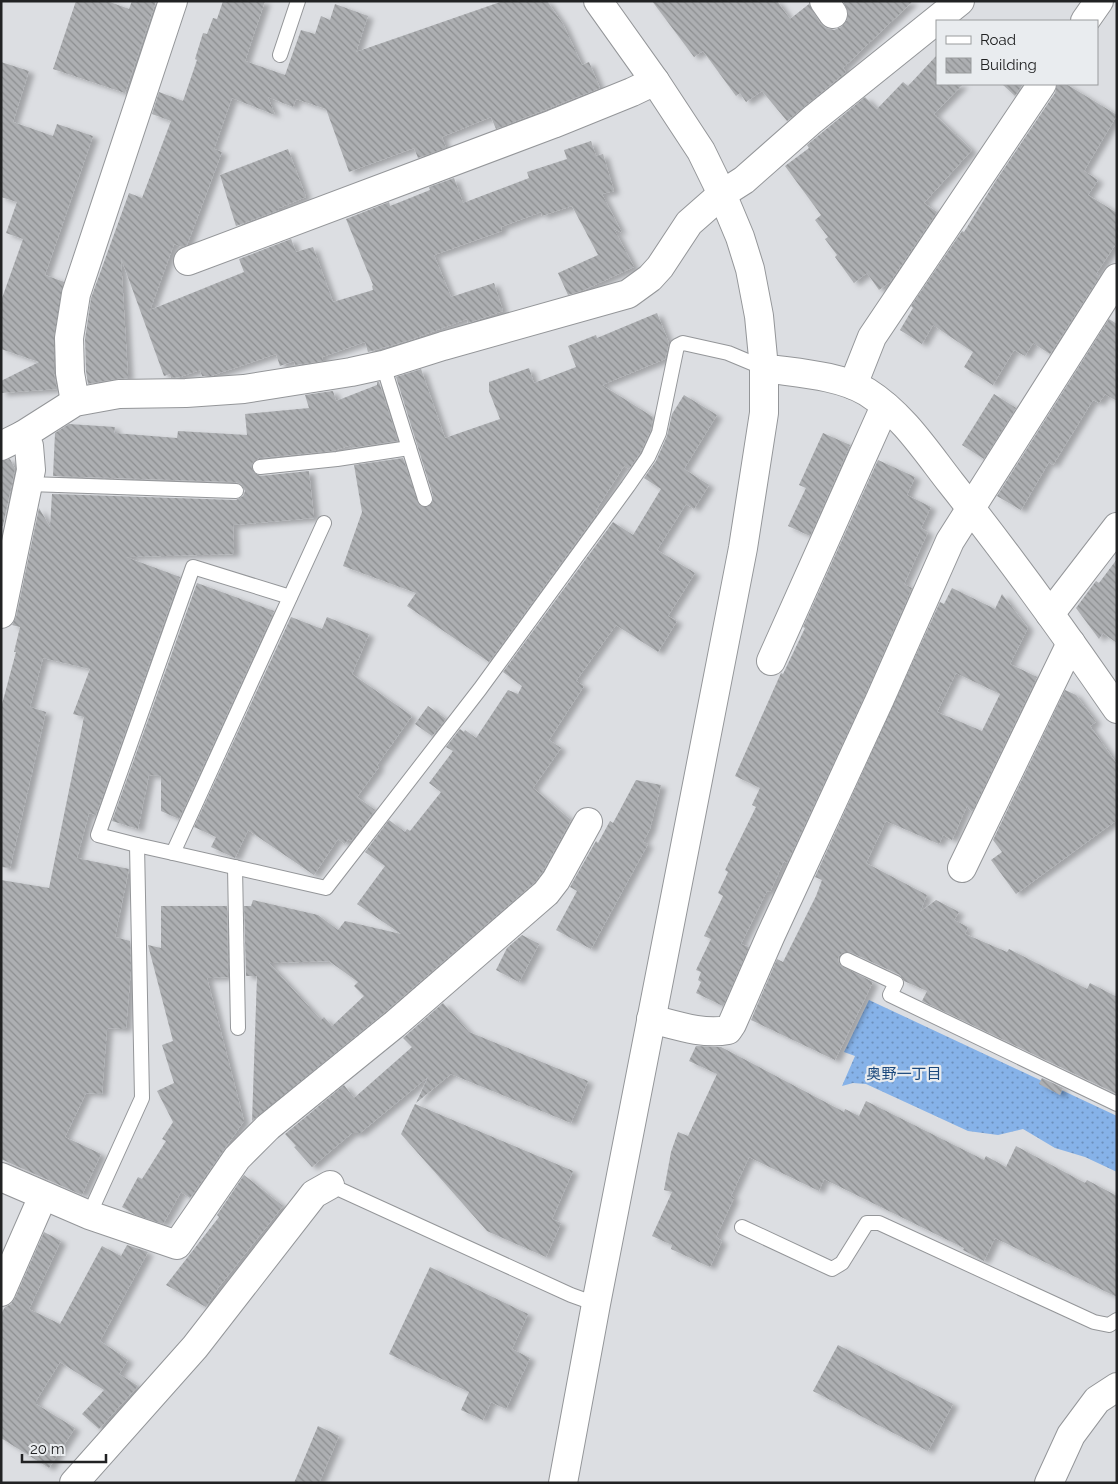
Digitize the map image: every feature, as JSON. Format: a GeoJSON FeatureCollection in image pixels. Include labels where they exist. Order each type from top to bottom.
{"type":"FeatureCollection","features":[{"type":"Feature","properties":{"kind":"street"},"geometry":{"type":"LineString","coordinates":[[75,402],[70,373],[69,338],[76,294],[173,1]]}},
{"type":"Feature","properties":{"kind":"street"},"geometry":{"type":"LineString","coordinates":[[564,1483],[596,1304],[743,548],[764,413],[764,368],[759,316],[750,268],[740,237],[701,151],[598,1]]}},
{"type":"Feature","properties":{"kind":"street"},"geometry":{"type":"LineString","coordinates":[[936,20],[960,1]]}},
{"type":"Feature","properties":{"kind":"street"},"geometry":{"type":"LineString","coordinates":[[1086,20],[1099,1]]}},
{"type":"Feature","properties":{"kind":"street"},"geometry":{"type":"LineString","coordinates":[[12,440],[75,402],[119,394],[186,393],[244,389],[298,382],[383,365],[443,346],[628,294],[650,278],[660,267],[689,222],[722,194],[744,180],[812,120],[936,20]]}},
{"type":"Feature","properties":{"kind":"street"},"geometry":{"type":"LineString","coordinates":[[188,261],[552,124],[632,92],[654,81]]}},
{"type":"Feature","properties":{"kind":"street"},"geometry":{"type":"LineString","coordinates":[[852,385],[872,337],[1041,85]]}},
{"type":"Feature","properties":{"kind":"street"},"geometry":{"type":"LineString","coordinates":[[651,1019],[705,1031],[728,1030],[732,1024],[770,937],[880,700],[950,541],[1117,278]]}},
{"type":"Feature","properties":{"kind":"street"},"geometry":{"type":"LineString","coordinates":[[764,368],[804,374],[852,385],[866,392],[885,406],[909,430],[971,508],[1050,614],[1117,709]]}},
{"type":"Feature","properties":{"kind":"street"},"geometry":{"type":"LineString","coordinates":[[771,661],[885,406]]}},
{"type":"Feature","properties":{"kind":"street"},"geometry":{"type":"LineString","coordinates":[[1,614],[29,484],[31,458],[29,446],[12,440]]}},
{"type":"Feature","properties":{"kind":"street"},"geometry":{"type":"LineString","coordinates":[[1050,614],[1117,528]]}},
{"type":"Feature","properties":{"kind":"street"},"geometry":{"type":"LineString","coordinates":[[962,868],[1071,643]]}},
{"type":"Feature","properties":{"kind":"street"},"geometry":{"type":"LineString","coordinates":[[1,1177],[89,1214],[177,1245],[237,1158],[268,1127],[395,1024],[546,893],[556,880],[588,822]]}},
{"type":"Feature","properties":{"kind":"street"},"geometry":{"type":"LineString","coordinates":[[74,1483],[195,1347],[314,1194],[330,1185]]}},
{"type":"Feature","properties":{"kind":"street"},"geometry":{"type":"LineString","coordinates":[[1,1292],[43,1196]]}},
{"type":"Feature","properties":{"kind":"street"},"geometry":{"type":"LineString","coordinates":[[1050,1483],[1071,1435],[1097,1400],[1117,1388]]}},
{"type":"Feature","properties":{"kind":"lane"},"geometry":{"type":"LineString","coordinates":[[280,55],[298,1]]}},
{"type":"Feature","properties":{"kind":"lane"},"geometry":{"type":"LineString","coordinates":[[290,597],[193,567],[98,835],[326,888],[480,689],[648,457],[659,433],[677,346],[684,343],[728,353],[764,368]]}},
{"type":"Feature","properties":{"kind":"lane"},"geometry":{"type":"LineString","coordinates":[[383,365],[425,499]]}},
{"type":"Feature","properties":{"kind":"lane"},"geometry":{"type":"LineString","coordinates":[[260,467],[337,459],[409,448]]}},
{"type":"Feature","properties":{"kind":"lane"},"geometry":{"type":"LineString","coordinates":[[29,484],[236,491]]}},
{"type":"Feature","properties":{"kind":"lane"},"geometry":{"type":"LineString","coordinates":[[173,853],[324,523]]}},
{"type":"Feature","properties":{"kind":"lane"},"geometry":{"type":"LineString","coordinates":[[89,1214],[142,1098],[137,845]]}},
{"type":"Feature","properties":{"kind":"lane"},"geometry":{"type":"LineString","coordinates":[[235,867],[238,1028]]}},
{"type":"Feature","properties":{"kind":"lane"},"geometry":{"type":"LineString","coordinates":[[847,960],[896,983],[890,995],[1117,1104]]}},
{"type":"Feature","properties":{"kind":"lane"},"geometry":{"type":"LineString","coordinates":[[330,1185],[571,1295],[596,1304]]}},
{"type":"Feature","properties":{"kind":"lane"},"geometry":{"type":"LineString","coordinates":[[742,1227],[832,1269],[842,1263],[867,1223],[879,1223],[1094,1322],[1109,1325],[1117,1320]]}},
{"type":"Feature","properties":{"kind":"shaded area"},"geometry":{"type":"Polygon","coordinates":[[[869,1000],[1117,1116],[1117,1172],[1085,1157],[1055,1148],[1023,1129],[998,1135],[968,1131],[866,1084],[853,1083],[842,1086],[855,1056],[844,1052],[869,1000]]]}},
{"type":"Feature","properties":{"kind":"building"},"geometry":{"type":"Polygon","coordinates":[[[76,1],[107,1],[129,9],[132,1],[156,1],[125,93],[53,69],[76,1]]]}},
{"type":"Feature","properties":{"kind":"building"},"geometry":{"type":"Polygon","coordinates":[[[223,1],[265,1],[245,61],[285,75],[301,30],[315,34],[321,16],[330,20],[335,4],[368,16],[356,52],[503,1],[547,1],[563,24],[582,65],[589,62],[600,88],[496,129],[491,117],[442,137],[446,148],[418,158],[414,148],[349,172],[326,109],[296,99],[293,107],[268,97],[275,115],[232,98],[214,149],[222,152],[187,245],[182,247],[174,244],[150,310],[244,272],[239,259],[291,239],[296,252],[313,247],[333,302],[373,290],[373,285],[346,219],[389,202],[390,206],[430,190],[429,187],[454,178],[463,203],[529,178],[527,172],[567,159],[564,150],[591,141],[596,156],[603,154],[614,191],[602,194],[622,233],[614,229],[634,267],[584,290],[568,295],[558,273],[598,255],[572,206],[542,216],[541,212],[501,227],[502,231],[434,255],[451,297],[494,283],[503,311],[468,323],[467,319],[410,340],[368,352],[365,342],[322,357],[323,361],[295,365],[294,361],[280,366],[276,354],[211,376],[202,376],[200,370],[171,378],[170,374],[164,376],[121,258],[128,378],[88,384],[85,339],[91,298],[129,193],[142,198],[171,121],[152,114],[159,92],[183,101],[197,60],[195,59],[203,33],[207,34],[213,18],[217,19],[223,1]]]}},
{"type":"Feature","properties":{"kind":"building"},"geometry":{"type":"Polygon","coordinates":[[[652,1],[777,1],[790,19],[809,4],[820,23],[826,28],[834,30],[841,27],[847,20],[848,12],[843,1],[913,1],[843,68],[846,72],[787,121],[762,91],[746,102],[740,93],[736,96],[703,51],[694,57],[652,1]]]}},
{"type":"Feature","properties":{"kind":"building"},"geometry":{"type":"Polygon","coordinates":[[[936,56],[936,85],[962,85],[934,114],[972,150],[924,203],[937,212],[890,282],[879,290],[867,273],[854,283],[835,257],[837,255],[825,239],[828,237],[815,220],[821,215],[785,166],[809,148],[807,145],[865,97],[877,109],[903,82],[908,86],[936,56]]]}},
{"type":"Feature","properties":{"kind":"building"},"geometry":{"type":"Polygon","coordinates":[[[1,62],[29,71],[13,122],[53,136],[57,124],[93,136],[45,275],[64,282],[54,336],[54,374],[57,389],[1,393],[1,381],[39,362],[1,349],[1,301],[23,239],[6,233],[17,202],[1,197],[1,62]]]}},
{"type":"Feature","properties":{"kind":"building"},"geometry":{"type":"Polygon","coordinates":[[[1003,85],[1022,85],[1015,96],[1003,85]]]}},
{"type":"Feature","properties":{"kind":"building"},"geometry":{"type":"Polygon","coordinates":[[[1057,85],[1068,85],[1117,115],[1084,171],[1098,180],[1088,195],[1117,213],[1117,242],[1096,274],[1100,276],[1050,354],[1033,343],[1025,356],[1014,350],[993,385],[964,367],[973,352],[933,325],[922,344],[900,330],[913,308],[911,306],[962,231],[964,232],[1055,93],[1057,85]]]}},
{"type":"Feature","properties":{"kind":"building"},"geometry":{"type":"Polygon","coordinates":[[[288,149],[306,197],[279,208],[279,210],[236,226],[220,175],[288,149]]]}},
{"type":"Feature","properties":{"kind":"building"},"geometry":{"type":"Polygon","coordinates":[[[657,313],[669,343],[665,359],[602,385],[653,417],[651,430],[640,453],[629,469],[624,466],[596,510],[598,512],[489,662],[407,606],[416,593],[343,566],[362,512],[354,465],[403,458],[419,505],[427,507],[433,501],[396,377],[421,369],[445,438],[500,419],[489,391],[489,382],[529,368],[534,383],[576,367],[568,346],[596,335],[597,338],[657,313]]]}},
{"type":"Feature","properties":{"kind":"building"},"geometry":{"type":"Polygon","coordinates":[[[1109,319],[1117,324],[1117,401],[1105,394],[1099,403],[1093,400],[1053,465],[1049,462],[1021,510],[997,496],[1109,319]]]}},
{"type":"Feature","properties":{"kind":"building"},"geometry":{"type":"Polygon","coordinates":[[[377,382],[379,382],[398,441],[351,448],[351,445],[333,451],[259,458],[252,463],[253,472],[260,476],[309,471],[314,518],[233,525],[234,554],[126,557],[180,577],[96,815],[89,813],[77,858],[129,869],[115,937],[130,941],[131,969],[126,1029],[107,1028],[102,1094],[86,1093],[65,1137],[101,1154],[82,1195],[1,1159],[1,880],[49,888],[84,717],[73,714],[90,669],[43,658],[30,707],[46,712],[10,868],[1,867],[1,708],[16,652],[14,652],[20,627],[12,625],[16,617],[39,508],[50,527],[52,494],[236,500],[243,496],[245,491],[241,484],[236,482],[53,476],[55,433],[69,424],[115,427],[114,433],[177,438],[178,431],[247,435],[245,414],[309,408],[305,395],[333,391],[336,401],[377,385],[377,382]]]}},
{"type":"Feature","properties":{"kind":"building"},"geometry":{"type":"Polygon","coordinates":[[[994,394],[1016,408],[984,459],[962,445],[994,394]]]}},
{"type":"Feature","properties":{"kind":"building"},"geometry":{"type":"Polygon","coordinates":[[[684,395],[717,415],[684,469],[709,485],[694,509],[686,504],[657,550],[695,573],[668,616],[677,621],[658,652],[616,625],[576,681],[584,686],[549,740],[561,748],[533,788],[571,820],[543,871],[535,882],[385,1012],[252,1121],[257,976],[246,976],[244,906],[251,906],[253,900],[318,915],[338,930],[345,921],[401,934],[357,904],[385,866],[365,852],[389,820],[405,832],[407,829],[410,831],[441,792],[429,783],[453,751],[446,747],[460,729],[464,732],[465,730],[476,738],[508,690],[518,694],[522,686],[503,672],[613,522],[633,535],[661,489],[644,478],[656,461],[667,436],[672,414],[684,395]],[[329,961],[269,963],[321,1020],[324,1017],[332,1026],[364,996],[354,986],[358,982],[329,961]]]}},
{"type":"Feature","properties":{"kind":"building"},"geometry":{"type":"Polygon","coordinates":[[[823,433],[850,445],[810,536],[788,526],[806,488],[799,485],[823,433]]]}},
{"type":"Feature","properties":{"kind":"building"},"geometry":{"type":"Polygon","coordinates":[[[10,459],[15,469],[3,526],[1,526],[1,461],[10,459]]]}},
{"type":"Feature","properties":{"kind":"building"},"geometry":{"type":"Polygon","coordinates":[[[878,460],[915,477],[907,495],[931,507],[921,528],[928,532],[904,584],[912,588],[866,693],[787,863],[784,861],[770,892],[767,891],[741,944],[749,947],[723,1006],[696,993],[701,982],[698,980],[701,972],[696,970],[711,939],[704,936],[723,896],[718,893],[728,872],[725,870],[756,807],[752,805],[760,788],[735,776],[781,673],[783,674],[805,628],[803,627],[878,460]]]}},
{"type":"Feature","properties":{"kind":"building"},"geometry":{"type":"Polygon","coordinates":[[[1117,559],[1117,643],[1103,633],[1099,639],[1076,608],[1096,581],[1099,583],[1117,559]]]}},
{"type":"Feature","properties":{"kind":"building"},"geometry":{"type":"Polygon","coordinates":[[[197,583],[274,611],[179,819],[161,811],[161,776],[149,775],[138,829],[112,821],[197,583]]]}},
{"type":"Feature","properties":{"kind":"building"},"geometry":{"type":"Polygon","coordinates":[[[952,588],[995,609],[1002,594],[1028,628],[1010,664],[1037,677],[972,812],[967,806],[952,840],[943,835],[939,844],[886,821],[866,863],[927,895],[920,912],[936,900],[959,912],[954,920],[968,927],[965,934],[1007,952],[1009,949],[1087,989],[1090,983],[1117,997],[1117,1094],[922,1001],[927,991],[904,981],[900,975],[850,952],[842,953],[839,956],[840,965],[873,982],[835,1060],[751,1020],[777,959],[783,962],[816,896],[822,880],[815,877],[940,602],[944,604],[952,588]],[[956,673],[937,712],[982,731],[1000,694],[956,673]]]}},
{"type":"Feature","properties":{"kind":"building"},"geometry":{"type":"Polygon","coordinates":[[[291,617],[322,629],[327,617],[369,634],[352,674],[412,716],[357,797],[375,810],[351,841],[348,839],[345,844],[338,839],[314,875],[248,830],[235,858],[211,847],[216,837],[194,827],[291,617]]]}},
{"type":"Feature","properties":{"kind":"building"},"geometry":{"type":"Polygon","coordinates":[[[1065,690],[1076,695],[1096,722],[1090,726],[1117,764],[1117,820],[1016,894],[991,860],[1002,852],[993,840],[1065,690]]]}},
{"type":"Feature","properties":{"kind":"building"},"geometry":{"type":"Polygon","coordinates":[[[428,706],[446,719],[432,736],[415,724],[428,706]]]}},
{"type":"Feature","properties":{"kind":"building"},"geometry":{"type":"Polygon","coordinates":[[[636,780],[661,785],[650,829],[643,842],[648,844],[591,949],[556,930],[577,891],[570,887],[596,841],[598,843],[610,821],[613,823],[636,780]]]}},
{"type":"Feature","properties":{"kind":"building"},"geometry":{"type":"Polygon","coordinates":[[[161,906],[227,906],[228,977],[207,978],[244,1121],[190,1198],[181,1192],[163,1224],[136,1215],[122,1207],[138,1177],[142,1179],[166,1141],[162,1139],[173,1122],[157,1091],[174,1083],[162,1045],[173,1041],[148,945],[161,948],[161,906]]]}},
{"type":"Feature","properties":{"kind":"building"},"geometry":{"type":"Polygon","coordinates":[[[522,935],[539,944],[519,982],[496,970],[507,948],[522,935]]]}},
{"type":"Feature","properties":{"kind":"building"},"geometry":{"type":"Polygon","coordinates":[[[443,1003],[469,1032],[588,1081],[571,1123],[451,1074],[416,1103],[428,1077],[360,1133],[352,1133],[312,1167],[285,1134],[344,1085],[354,1098],[412,1047],[403,1038],[443,1003]]]}},
{"type":"Feature","properties":{"kind":"building"},"geometry":{"type":"Polygon","coordinates":[[[696,1046],[721,1047],[844,1112],[845,1109],[859,1116],[866,1101],[984,1160],[986,1156],[1006,1167],[1016,1146],[1085,1183],[1087,1180],[1117,1196],[1117,1297],[995,1238],[984,1261],[963,1250],[964,1248],[824,1179],[819,1191],[749,1157],[731,1196],[734,1198],[716,1237],[722,1241],[710,1267],[671,1249],[672,1245],[652,1236],[672,1192],[664,1190],[671,1152],[678,1132],[688,1136],[717,1074],[689,1061],[696,1046]]]}},
{"type":"Feature","properties":{"kind":"building"},"geometry":{"type":"Polygon","coordinates":[[[1042,1078],[1063,1088],[1060,1095],[1039,1084],[1042,1078]]]}},
{"type":"Feature","properties":{"kind":"building"},"geometry":{"type":"Polygon","coordinates":[[[415,1104],[573,1171],[552,1219],[561,1223],[546,1257],[487,1231],[401,1134],[415,1104]]]}},
{"type":"Feature","properties":{"kind":"building"},"geometry":{"type":"Polygon","coordinates":[[[244,1175],[283,1206],[218,1288],[206,1307],[166,1285],[219,1217],[217,1215],[244,1175]]]}},
{"type":"Feature","properties":{"kind":"building"},"geometry":{"type":"Polygon","coordinates":[[[44,1232],[61,1241],[29,1309],[60,1324],[102,1246],[121,1256],[127,1245],[148,1252],[100,1341],[128,1360],[119,1374],[138,1386],[99,1429],[82,1414],[104,1390],[60,1362],[36,1404],[75,1428],[49,1468],[1,1438],[1,1314],[5,1307],[11,1304],[15,1298],[44,1232]]]}},
{"type":"Feature","properties":{"kind":"building"},"geometry":{"type":"Polygon","coordinates":[[[430,1267],[528,1314],[512,1349],[530,1358],[506,1409],[491,1402],[483,1420],[461,1410],[469,1392],[389,1354],[430,1267]]]}},
{"type":"Feature","properties":{"kind":"building"},"geometry":{"type":"Polygon","coordinates":[[[838,1345],[953,1404],[928,1451],[813,1391],[838,1345]]]}},
{"type":"Feature","properties":{"kind":"building"},"geometry":{"type":"Polygon","coordinates":[[[318,1426],[339,1436],[319,1483],[294,1483],[318,1426]]]}},
{"type":"Feature","properties":{"kind":"district","name":"奥野一丁目"},"geometry":{"type":"Point","coordinates":[904,1074]}}]}
